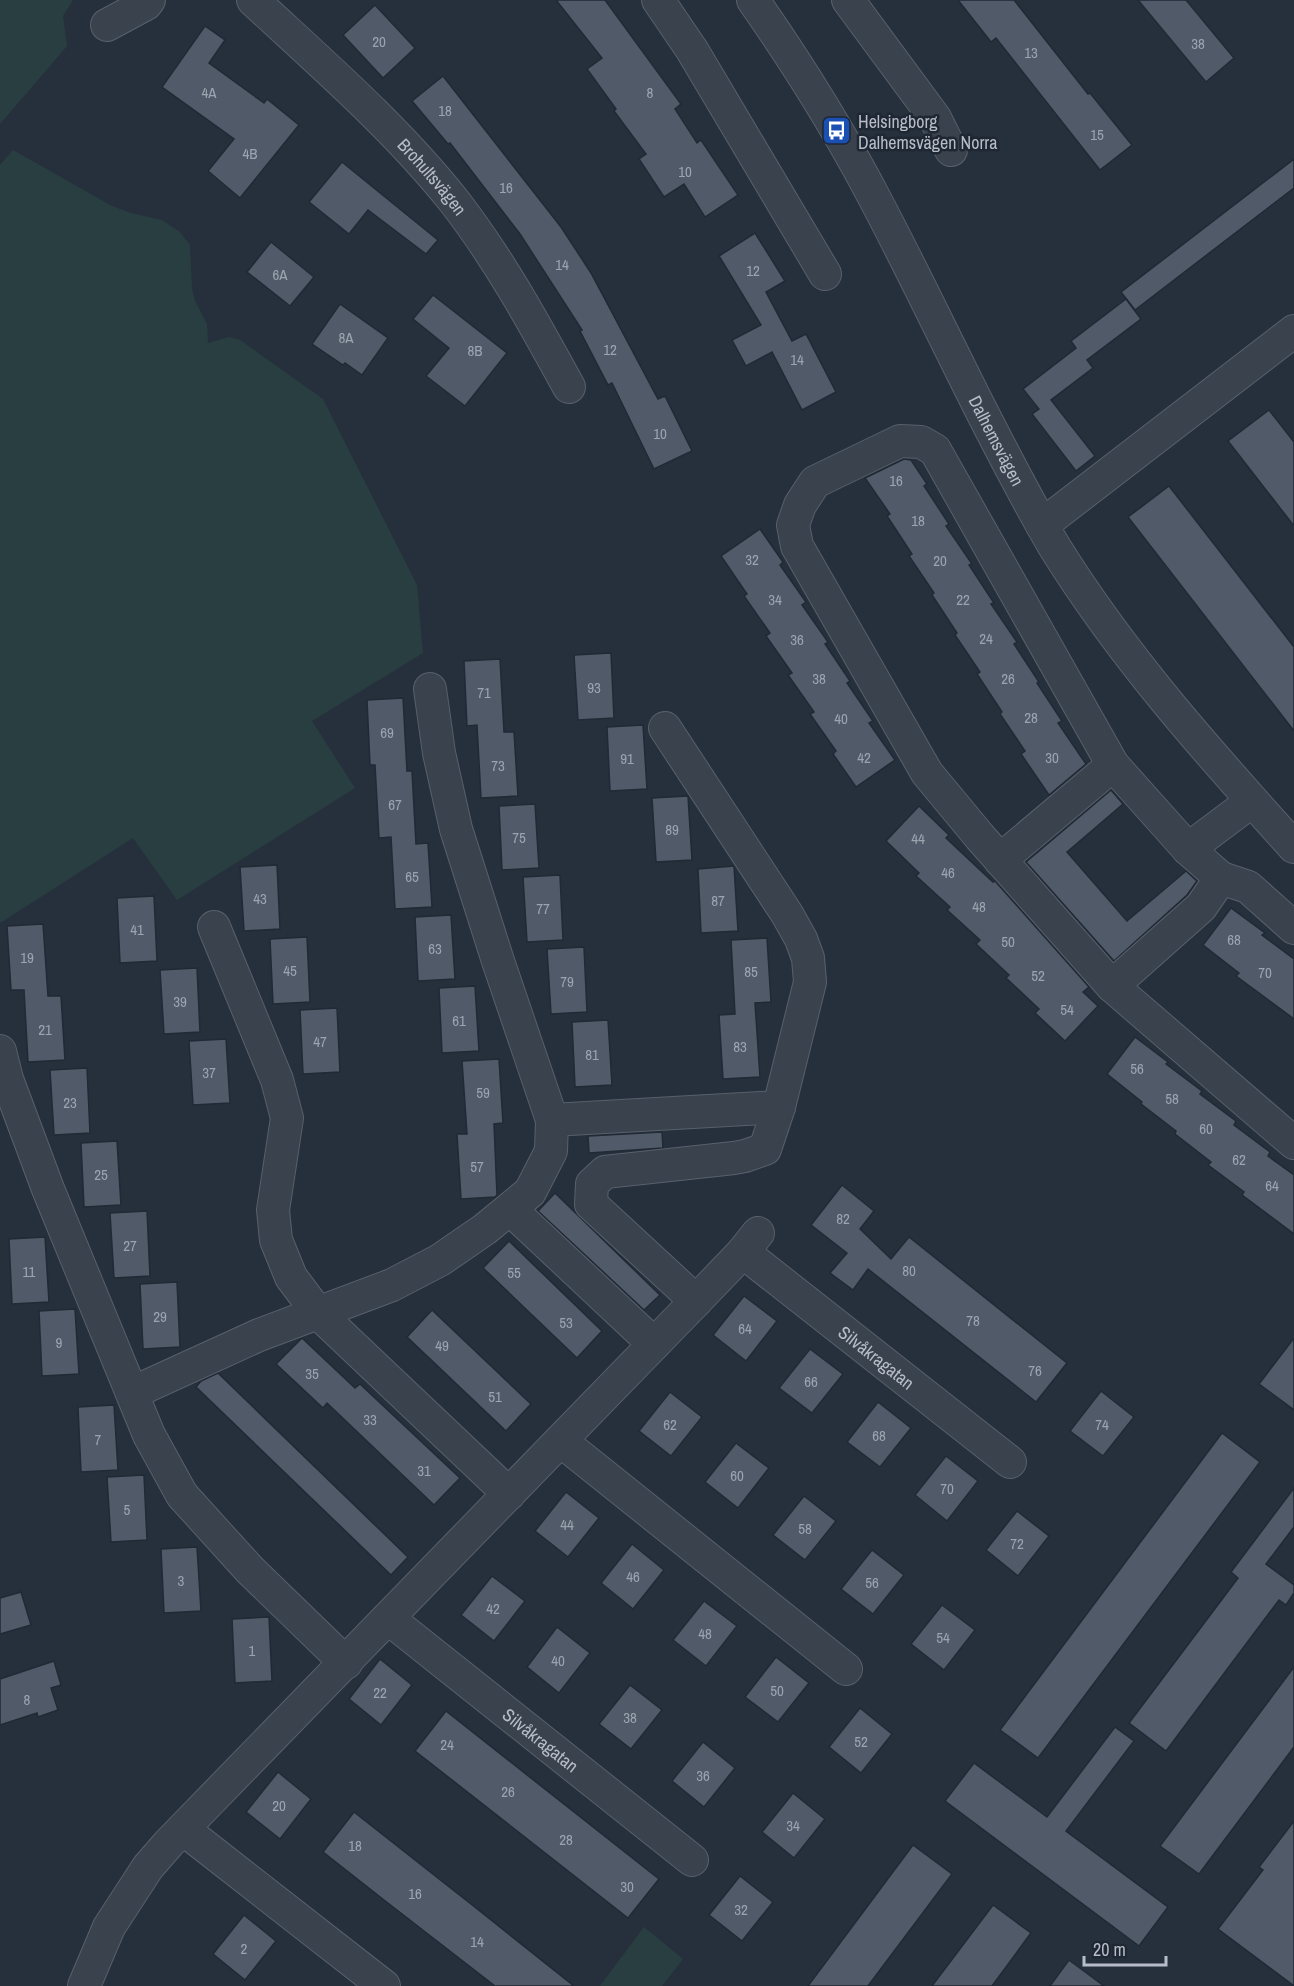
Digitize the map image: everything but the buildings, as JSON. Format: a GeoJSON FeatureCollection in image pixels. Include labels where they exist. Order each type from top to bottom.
{"type":"FeatureCollection","features":[{"type":"Feature","properties":{"kind":"street"},"geometry":{"type":"LineString","coordinates":[[107,25],[146,4],[149,0]]}},
{"type":"Feature","properties":{"kind":"street","name":"Brohultsvägen"},"geometry":{"type":"LineString","coordinates":[[253,0],[404,145],[453,200],[513,286],[569,387]]}},
{"type":"Feature","properties":{"kind":"street"},"geometry":{"type":"LineString","coordinates":[[658,0],[698,59],[825,274]]}},
{"type":"Feature","properties":{"kind":"street","name":"Dalhemsvägen"},"geometry":{"type":"LineString","coordinates":[[753,0],[782,41],[825,110],[874,197],[1012,471],[1055,547],[1144,675],[1210,754],[1294,847]]}},
{"type":"Feature","properties":{"kind":"street"},"geometry":{"type":"LineString","coordinates":[[848,0],[935,118],[951,150]]}},
{"type":"Feature","properties":{"kind":"street"},"geometry":{"type":"LineString","coordinates":[[1042,525],[1294,331]]}},
{"type":"Feature","properties":{"kind":"street"},"geometry":{"type":"LineString","coordinates":[[1294,928],[1248,887],[1221,878],[1188,849],[1113,765],[935,450],[921,441],[900,441],[815,482],[800,505],[793,525],[798,546],[927,773],[1000,860],[1112,986],[1294,1143]]}},
{"type":"Feature","properties":{"kind":"street"},"geometry":{"type":"LineString","coordinates":[[132,1393],[259,1335],[392,1285],[440,1260],[485,1229],[530,1192],[551,1152],[552,1120],[456,829],[439,753],[430,689]]}},
{"type":"Feature","properties":{"kind":"street"},"geometry":{"type":"LineString","coordinates":[[665,728],[787,914],[801,939],[808,958],[810,982],[779,1107],[765,1149],[734,1158],[605,1172],[592,1185],[591,1204],[696,1301]]}},
{"type":"Feature","properties":{"kind":"street"},"geometry":{"type":"LineString","coordinates":[[1000,860],[1113,765]]}},
{"type":"Feature","properties":{"kind":"street"},"geometry":{"type":"LineString","coordinates":[[1188,849],[1252,801]]}},
{"type":"Feature","properties":{"kind":"street"},"geometry":{"type":"LineString","coordinates":[[1112,986],[1201,907],[1221,878]]}},
{"type":"Feature","properties":{"kind":"street"},"geometry":{"type":"LineString","coordinates":[[214,927],[277,1080],[288,1118],[273,1210],[276,1240],[291,1277],[318,1313],[509,1494]]}},
{"type":"Feature","properties":{"kind":"street"},"geometry":{"type":"LineString","coordinates":[[0,1051],[7,1079],[48,1189],[149,1435],[182,1495],[250,1570],[346,1662]]}},
{"type":"Feature","properties":{"kind":"street"},"geometry":{"type":"LineString","coordinates":[[552,1120],[779,1107]]}},
{"type":"Feature","properties":{"kind":"street"},"geometry":{"type":"LineString","coordinates":[[551,1152],[592,1185]]}},
{"type":"Feature","properties":{"kind":"street"},"geometry":{"type":"LineString","coordinates":[[510,1209],[654,1344]]}},
{"type":"Feature","properties":{"kind":"street","name":"Silvåkragatan"},"geometry":{"type":"LineString","coordinates":[[84,1986],[109,1927],[148,1867],[751,1243],[1010,1462]]}},
{"type":"Feature","properties":{"kind":"street"},"geometry":{"type":"LineString","coordinates":[[561,1441],[846,1669]]}},
{"type":"Feature","properties":{"kind":"street","name":"Silvåkragatan"},"geometry":{"type":"LineString","coordinates":[[388,1619],[692,1860]]}},
{"type":"Feature","properties":{"kind":"street"},"geometry":{"type":"LineString","coordinates":[[183,1829],[384,1986]]}},
{"type":"Feature","properties":{"kind":"green space"},"geometry":{"type":"Polygon","coordinates":[[[0,0],[73,0],[63,16],[67,46],[0,124],[0,0]]]}},
{"type":"Feature","properties":{"kind":"green space"},"geometry":{"type":"Polygon","coordinates":[[[13,150],[112,206],[162,220],[180,232],[190,245],[192,289],[195,301],[207,324],[208,343],[229,337],[240,340],[323,399],[417,585],[423,653],[312,721],[355,788],[177,900],[133,838],[0,923],[0,165],[13,150]]]}},
{"type":"Feature","properties":{"kind":"green space"},"geometry":{"type":"Polygon","coordinates":[[[644,1927],[683,1959],[662,1986],[600,1986],[644,1927]]]}},
{"type":"Feature","properties":{"kind":"place","name":"Helsingborg Dalhemsvägen Norra"},"geometry":{"type":"Point","coordinates":[837,131]}}]}
